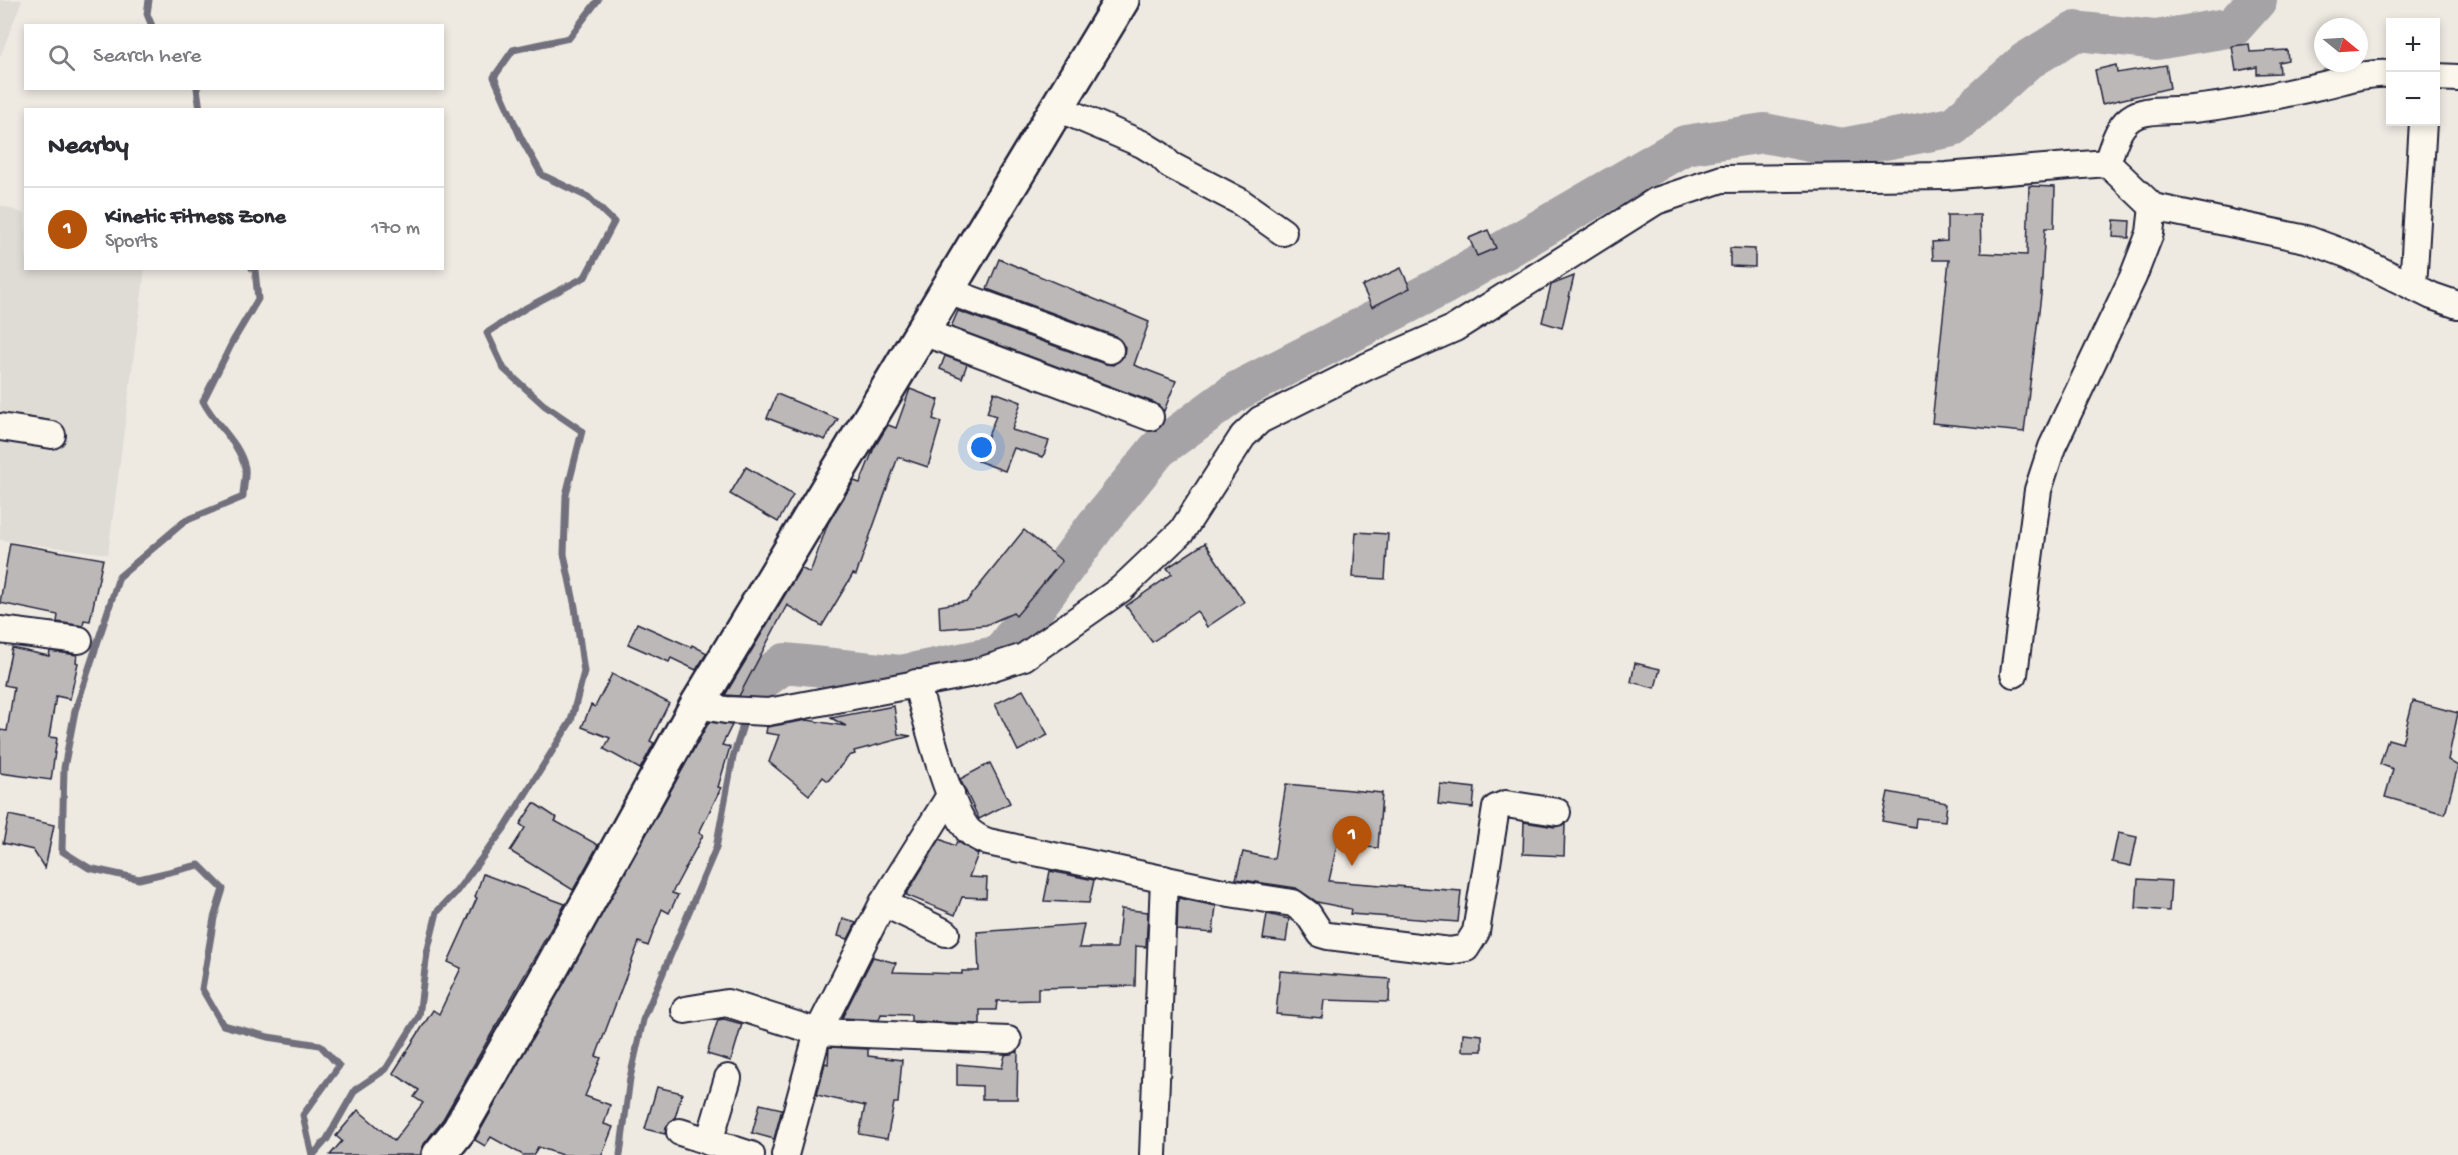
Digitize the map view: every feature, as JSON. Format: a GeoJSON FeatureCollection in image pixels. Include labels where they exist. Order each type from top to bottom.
{"type":"FeatureCollection","features":[{"type":"Feature","properties":{"kind":"street"},"geometry":{"type":"LineString","coordinates":[[439,1155],[459,1130],[540,990],[711,708],[923,332],[1122,0]]}},
{"type":"Feature","properties":{"kind":"street"},"geometry":{"type":"LineString","coordinates":[[2107,163],[2118,133],[2125,123],[2137,115],[2198,108],[2316,87],[2343,78],[2373,73],[2386,74]]}},
{"type":"Feature","properties":{"kind":"street"},"geometry":{"type":"LineString","coordinates":[[2440,77],[2458,78]]}},
{"type":"Feature","properties":{"kind":"street"},"geometry":{"type":"LineString","coordinates":[[1058,108],[1142,144],[1170,165],[1239,201],[1283,231]]}},
{"type":"Feature","properties":{"kind":"street"},"geometry":{"type":"LineString","coordinates":[[2413,287],[2423,126]]}},
{"type":"Feature","properties":{"kind":"street"},"geometry":{"type":"LineString","coordinates":[[711,708],[768,712],[974,673],[1024,657],[1121,589],[1182,531],[1243,436],[1260,420],[1368,366],[1455,328],[1656,201],[1722,179],[1946,176],[2107,163],[2153,207],[2306,239],[2349,255],[2413,287],[2458,305]]}},
{"type":"Feature","properties":{"kind":"street"},"geometry":{"type":"LineString","coordinates":[[2014,674],[2038,490],[2052,447],[2133,278],[2150,233],[2153,207]]}},
{"type":"Feature","properties":{"kind":"street"},"geometry":{"type":"LineString","coordinates":[[948,291],[1110,351]]}},
{"type":"Feature","properties":{"kind":"street"},"geometry":{"type":"LineString","coordinates":[[923,332],[1150,417]]}},
{"type":"Feature","properties":{"kind":"street"},"geometry":{"type":"LineString","coordinates":[[0,427],[52,435]]}},
{"type":"Feature","properties":{"kind":"street"},"geometry":{"type":"LineString","coordinates":[[0,630],[79,640]]}},
{"type":"Feature","properties":{"kind":"street"},"geometry":{"type":"LineString","coordinates":[[916,683],[951,794],[966,828],[975,836],[988,842],[1293,903],[1308,914],[1321,934],[1328,936],[1450,951],[1466,948],[1476,932],[1496,808],[1506,804],[1557,812]]}},
{"type":"Feature","properties":{"kind":"street"},"geometry":{"type":"LineString","coordinates":[[786,1155],[819,1032],[883,903],[951,794]]}},
{"type":"Feature","properties":{"kind":"street"},"geometry":{"type":"LineString","coordinates":[[1153,1155],[1164,879]]}},
{"type":"Feature","properties":{"kind":"street"},"geometry":{"type":"LineString","coordinates":[[883,903],[946,933]]}},
{"type":"Feature","properties":{"kind":"street"},"geometry":{"type":"LineString","coordinates":[[685,1010],[727,1003],[819,1032],[1008,1040]]}},
{"type":"Feature","properties":{"kind":"street"},"geometry":{"type":"LineString","coordinates":[[714,1147],[728,1078]]}},
{"type":"Feature","properties":{"kind":"street"},"geometry":{"type":"LineString","coordinates":[[680,1132],[714,1147],[751,1155]]}},
{"type":"Feature","properties":{"kind":"shaded area"},"geometry":{"type":"Polygon","coordinates":[[[0,0],[22,0],[0,57],[0,0]]]}},
{"type":"Feature","properties":{"kind":"shaded area"},"geometry":{"type":"Polygon","coordinates":[[[0,205],[24,214],[24,270],[145,270],[108,554],[0,540],[0,205]]]}},
{"type":"Feature","properties":{"kind":"building"},"geometry":{"type":"Polygon","coordinates":[[[2249,44],[2250,52],[2287,50],[2288,60],[2279,62],[2280,73],[2257,74],[2257,67],[2236,71],[2232,46],[2249,44]]]}},
{"type":"Feature","properties":{"kind":"building"},"geometry":{"type":"Polygon","coordinates":[[[2116,65],[2117,73],[2166,65],[2170,88],[2102,104],[2095,70],[2116,65]]]}},
{"type":"Feature","properties":{"kind":"building"},"geometry":{"type":"Polygon","coordinates":[[[2029,186],[2055,187],[2054,228],[2045,228],[2041,295],[2024,432],[1932,423],[1949,260],[1933,260],[1932,242],[1947,241],[1947,215],[1980,215],[1981,253],[2027,255],[2029,186]]]}},
{"type":"Feature","properties":{"kind":"building"},"geometry":{"type":"Polygon","coordinates":[[[2114,220],[2130,221],[2129,238],[2113,237],[2114,220]]]}},
{"type":"Feature","properties":{"kind":"building"},"geometry":{"type":"Polygon","coordinates":[[[1488,230],[1496,248],[1477,256],[1469,238],[1488,230]]]}},
{"type":"Feature","properties":{"kind":"building"},"geometry":{"type":"Polygon","coordinates":[[[1730,248],[1755,249],[1755,267],[1730,266],[1730,248]]]}},
{"type":"Feature","properties":{"kind":"building"},"geometry":{"type":"Polygon","coordinates":[[[999,259],[1149,322],[1134,365],[1176,381],[1164,411],[1155,403],[951,327],[958,311],[1105,364],[1113,365],[1124,356],[1125,347],[1115,336],[987,289],[999,259]]]}},
{"type":"Feature","properties":{"kind":"building"},"geometry":{"type":"Polygon","coordinates":[[[1401,268],[1410,288],[1372,307],[1362,286],[1401,268]]]}},
{"type":"Feature","properties":{"kind":"building"},"geometry":{"type":"Polygon","coordinates":[[[1574,276],[1562,328],[1542,322],[1551,285],[1574,276]]]}},
{"type":"Feature","properties":{"kind":"building"},"geometry":{"type":"Polygon","coordinates":[[[945,356],[967,364],[962,378],[940,369],[945,356]]]}},
{"type":"Feature","properties":{"kind":"building"},"geometry":{"type":"Polygon","coordinates":[[[910,389],[939,400],[933,419],[941,422],[928,467],[898,457],[856,575],[853,574],[822,626],[787,605],[739,696],[725,695],[801,568],[810,573],[828,523],[854,481],[860,483],[874,448],[888,425],[896,428],[910,389]]]}},
{"type":"Feature","properties":{"kind":"building"},"geometry":{"type":"Polygon","coordinates":[[[994,392],[1021,402],[1012,430],[1049,441],[1043,457],[1014,448],[1005,471],[978,461],[996,416],[987,413],[994,392]]]}},
{"type":"Feature","properties":{"kind":"building"},"geometry":{"type":"Polygon","coordinates":[[[777,394],[838,419],[825,440],[767,418],[777,394]]]}},
{"type":"Feature","properties":{"kind":"building"},"geometry":{"type":"Polygon","coordinates":[[[746,467],[793,495],[778,522],[730,494],[746,467]]]}},
{"type":"Feature","properties":{"kind":"building"},"geometry":{"type":"Polygon","coordinates":[[[1024,530],[1062,561],[1016,616],[1013,613],[986,625],[940,629],[939,606],[967,601],[1024,530]]]}},
{"type":"Feature","properties":{"kind":"building"},"geometry":{"type":"Polygon","coordinates":[[[1356,532],[1388,534],[1385,579],[1353,577],[1356,532]]]}},
{"type":"Feature","properties":{"kind":"building"},"geometry":{"type":"Polygon","coordinates":[[[10,543],[103,559],[90,621],[84,620],[83,626],[57,622],[58,615],[0,603],[10,543]]]}},
{"type":"Feature","properties":{"kind":"building"},"geometry":{"type":"Polygon","coordinates":[[[1205,543],[1244,602],[1207,627],[1197,611],[1152,642],[1126,606],[1172,574],[1167,568],[1205,543]]]}},
{"type":"Feature","properties":{"kind":"building"},"geometry":{"type":"Polygon","coordinates":[[[637,623],[707,653],[696,670],[671,658],[669,662],[628,644],[637,623]]]}},
{"type":"Feature","properties":{"kind":"building"},"geometry":{"type":"Polygon","coordinates":[[[12,648],[49,656],[50,651],[77,655],[76,662],[78,663],[70,699],[56,696],[49,737],[57,738],[51,780],[0,773],[0,730],[7,731],[14,687],[4,685],[12,648]]]}},
{"type":"Feature","properties":{"kind":"building"},"geometry":{"type":"Polygon","coordinates":[[[1635,663],[1660,669],[1655,688],[1631,682],[1635,663]]]}},
{"type":"Feature","properties":{"kind":"building"},"geometry":{"type":"Polygon","coordinates":[[[612,674],[669,703],[650,741],[654,743],[640,769],[604,749],[610,738],[582,727],[591,705],[595,707],[612,674]]]}},
{"type":"Feature","properties":{"kind":"building"},"geometry":{"type":"Polygon","coordinates":[[[1023,690],[1048,735],[1018,751],[995,704],[1023,690]]]}},
{"type":"Feature","properties":{"kind":"building"},"geometry":{"type":"Polygon","coordinates":[[[2413,701],[2458,713],[2448,760],[2458,766],[2445,814],[2385,797],[2393,769],[2380,764],[2388,739],[2402,743],[2413,701]]]}},
{"type":"Feature","properties":{"kind":"building"},"geometry":{"type":"Polygon","coordinates":[[[894,706],[898,734],[911,736],[854,751],[855,754],[849,756],[828,781],[823,777],[809,795],[769,762],[779,735],[766,733],[767,727],[807,720],[846,726],[831,718],[894,706]]]}},
{"type":"Feature","properties":{"kind":"building"},"geometry":{"type":"Polygon","coordinates":[[[709,722],[732,725],[722,745],[730,747],[718,787],[721,788],[699,833],[703,835],[672,893],[678,895],[669,913],[662,909],[648,946],[639,942],[596,1056],[601,1058],[585,1096],[610,1105],[604,1124],[613,1127],[602,1155],[562,1155],[538,1147],[533,1155],[523,1155],[491,1137],[485,1146],[475,1140],[709,722]]]}},
{"type":"Feature","properties":{"kind":"building"},"geometry":{"type":"Polygon","coordinates":[[[990,763],[1010,803],[979,819],[960,779],[990,763]]]}},
{"type":"Feature","properties":{"kind":"building"},"geometry":{"type":"Polygon","coordinates":[[[1286,784],[1382,793],[1378,848],[1337,845],[1329,881],[1461,891],[1458,922],[1350,914],[1351,909],[1317,902],[1296,888],[1236,879],[1243,852],[1274,859],[1286,784]]]}},
{"type":"Feature","properties":{"kind":"building"},"geometry":{"type":"Polygon","coordinates":[[[1440,784],[1475,788],[1473,808],[1438,804],[1440,784]]]}},
{"type":"Feature","properties":{"kind":"building"},"geometry":{"type":"Polygon","coordinates":[[[1888,792],[1947,803],[1945,821],[1916,818],[1915,827],[1882,821],[1888,792]]]}},
{"type":"Feature","properties":{"kind":"building"},"geometry":{"type":"Polygon","coordinates":[[[534,803],[557,818],[555,821],[598,845],[573,890],[510,851],[525,828],[520,824],[534,803]]]}},
{"type":"Feature","properties":{"kind":"building"},"geometry":{"type":"Polygon","coordinates":[[[9,815],[54,825],[45,869],[33,850],[3,843],[9,815]]]}},
{"type":"Feature","properties":{"kind":"building"},"geometry":{"type":"Polygon","coordinates":[[[1524,822],[1555,827],[1565,824],[1564,856],[1523,854],[1524,822]]]}},
{"type":"Feature","properties":{"kind":"building"},"geometry":{"type":"Polygon","coordinates":[[[2118,833],[2137,837],[2131,866],[2112,862],[2118,833]]]}},
{"type":"Feature","properties":{"kind":"building"},"geometry":{"type":"Polygon","coordinates":[[[940,839],[955,846],[957,841],[978,854],[969,877],[987,878],[986,898],[962,897],[955,915],[906,895],[940,839]]]}},
{"type":"Feature","properties":{"kind":"building"},"geometry":{"type":"Polygon","coordinates":[[[1050,871],[1094,880],[1089,903],[1044,901],[1050,871]]]}},
{"type":"Feature","properties":{"kind":"building"},"geometry":{"type":"Polygon","coordinates":[[[483,874],[565,904],[443,1119],[424,1144],[421,1155],[330,1155],[342,1141],[336,1136],[358,1110],[394,1141],[423,1103],[414,1097],[419,1090],[393,1073],[433,1010],[439,1014],[461,968],[448,962],[477,898],[475,897],[483,874]]]}},
{"type":"Feature","properties":{"kind":"building"},"geometry":{"type":"Polygon","coordinates":[[[2138,879],[2171,881],[2169,911],[2136,908],[2138,879]]]}},
{"type":"Feature","properties":{"kind":"building"},"geometry":{"type":"Polygon","coordinates":[[[1178,898],[1216,906],[1213,933],[1177,930],[1178,898]]]}},
{"type":"Feature","properties":{"kind":"building"},"geometry":{"type":"Polygon","coordinates":[[[1121,909],[1148,912],[1146,947],[1136,946],[1135,986],[1038,988],[1038,1000],[997,1001],[996,1010],[980,1010],[980,1024],[911,1021],[911,1015],[881,1014],[879,1020],[842,1018],[873,957],[896,963],[893,972],[962,974],[962,971],[979,971],[977,932],[1084,924],[1079,948],[1117,948],[1121,909]]]}},
{"type":"Feature","properties":{"kind":"building"},"geometry":{"type":"Polygon","coordinates":[[[1267,914],[1289,919],[1286,942],[1263,939],[1267,914]]]}},
{"type":"Feature","properties":{"kind":"building"},"geometry":{"type":"Polygon","coordinates":[[[843,919],[856,923],[848,939],[838,936],[843,919]]]}},
{"type":"Feature","properties":{"kind":"building"},"geometry":{"type":"Polygon","coordinates":[[[1280,971],[1390,979],[1389,1002],[1324,1000],[1322,1018],[1276,1014],[1280,971]]]}},
{"type":"Feature","properties":{"kind":"building"},"geometry":{"type":"Polygon","coordinates":[[[724,1019],[742,1024],[731,1061],[707,1054],[718,1020],[724,1019]]]}},
{"type":"Feature","properties":{"kind":"building"},"geometry":{"type":"Polygon","coordinates":[[[1463,1033],[1482,1035],[1482,1051],[1462,1051],[1463,1033]]]}},
{"type":"Feature","properties":{"kind":"building"},"geometry":{"type":"Polygon","coordinates":[[[829,1047],[868,1049],[868,1056],[902,1060],[898,1103],[894,1103],[887,1139],[859,1134],[865,1106],[817,1095],[825,1063],[828,1064],[829,1047]]]}},
{"type":"Feature","properties":{"kind":"building"},"geometry":{"type":"Polygon","coordinates":[[[1018,1051],[1017,1099],[982,1099],[982,1086],[957,1085],[957,1064],[1002,1068],[1005,1055],[1018,1051]]]}},
{"type":"Feature","properties":{"kind":"building"},"geometry":{"type":"Polygon","coordinates":[[[657,1087],[682,1093],[675,1118],[666,1127],[665,1134],[645,1129],[657,1087]]]}},
{"type":"Feature","properties":{"kind":"building"},"geometry":{"type":"Polygon","coordinates":[[[760,1104],[782,1109],[774,1139],[752,1133],[760,1104]]]}},
{"type":"Feature","properties":{"kind":"waterway"},"geometry":{"type":"LineString","coordinates":[[149,0],[147,14],[151,24]]}},
{"type":"Feature","properties":{"kind":"waterway"},"geometry":{"type":"LineString","coordinates":[[313,1155],[327,1139],[355,1090],[386,1069],[419,1016],[427,953],[437,912],[456,892],[503,830],[571,721],[584,672],[575,607],[564,554],[566,495],[582,431],[544,405],[504,369],[487,333],[524,309],[585,277],[614,222],[588,197],[542,175],[521,138],[494,77],[513,50],[569,38],[598,0]]}},
{"type":"Feature","properties":{"kind":"waterway"},"geometry":{"type":"LineString","coordinates":[[755,685],[785,663],[900,675],[1000,655],[1097,524],[1158,449],[1237,391],[1444,285],[1685,145],[1764,133],[1842,148],[1953,127],[2025,62],[2076,31],[2156,40],[2233,27],[2257,0]]}},
{"type":"Feature","properties":{"kind":"waterway"},"geometry":{"type":"LineString","coordinates":[[197,90],[200,108]]}},
{"type":"Feature","properties":{"kind":"waterway"},"geometry":{"type":"LineString","coordinates":[[255,270],[258,299],[233,341],[203,401],[242,458],[245,468],[243,497],[185,521],[119,577],[75,711],[64,768],[62,851],[89,868],[139,879],[199,865],[223,889],[214,918],[202,989],[223,1025],[268,1037],[320,1045],[339,1066],[303,1115],[312,1155]]}},
{"type":"Feature","properties":{"kind":"waterway"},"geometry":{"type":"LineString","coordinates":[[749,705],[755,685]]}},
{"type":"Feature","properties":{"kind":"waterway"},"geometry":{"type":"LineString","coordinates":[[620,1155],[630,1078],[643,1020],[716,848],[733,757],[746,716]]}},
{"type":"Feature","properties":{"kind":"place","name":"Kinetic Fitness Zone"},"geometry":{"type":"Point","coordinates":[1352,866]}}]}
